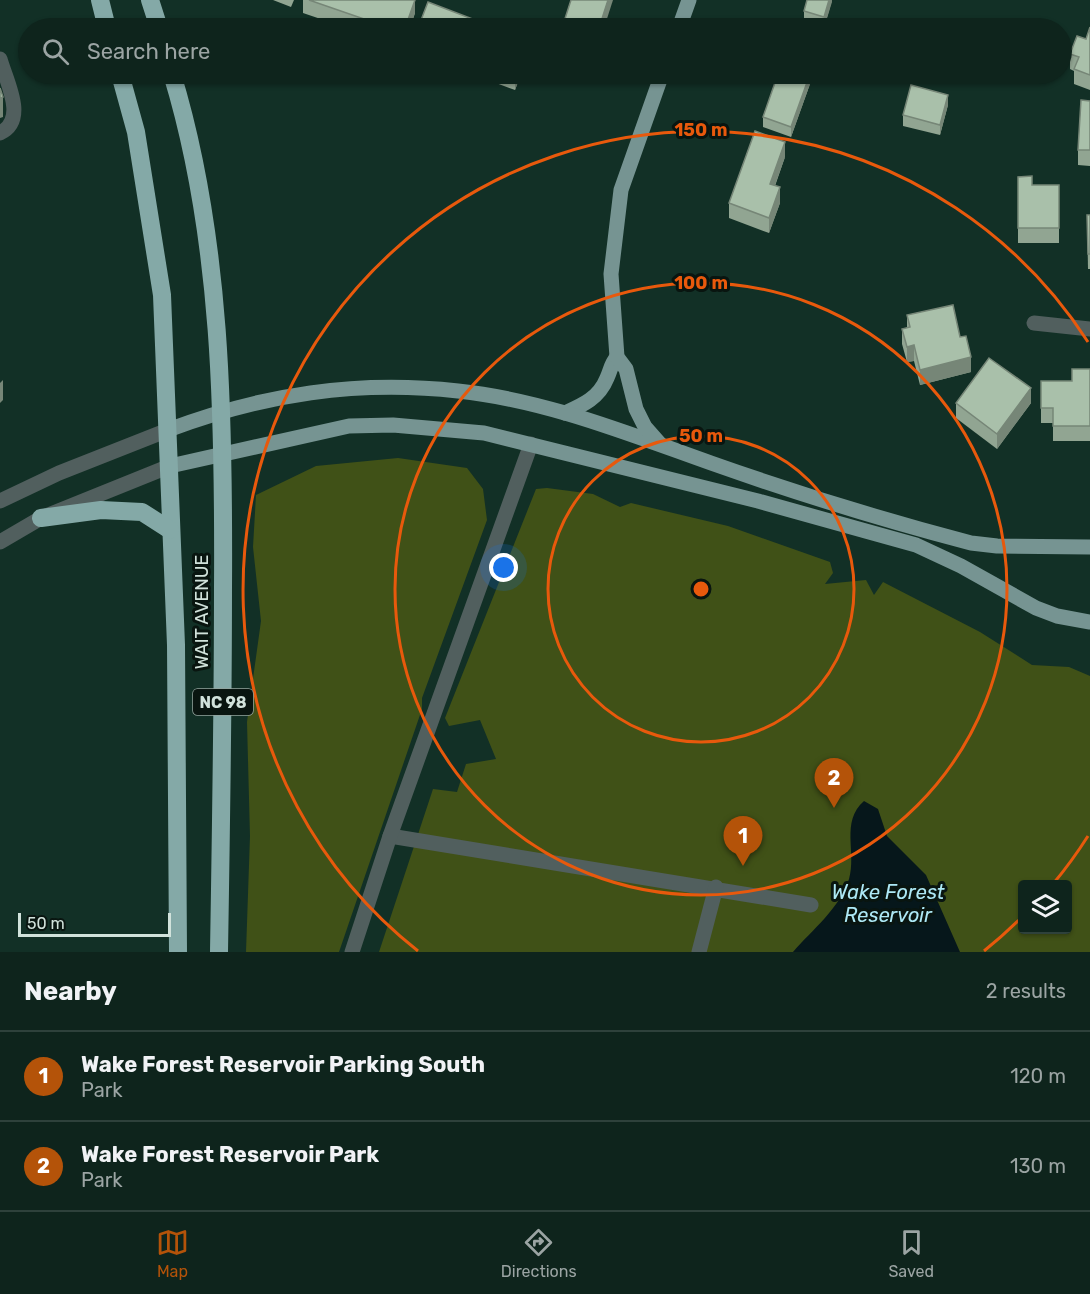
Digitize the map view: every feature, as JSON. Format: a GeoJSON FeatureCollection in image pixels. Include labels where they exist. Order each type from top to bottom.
{"type":"FeatureCollection","features":[{"type":"Feature","properties":{"kind":"highway"},"geometry":{"type":"LineString","coordinates":[[100,0],[105,18]]}},
{"type":"Feature","properties":{"kind":"highway"},"geometry":{"type":"LineString","coordinates":[[150,0],[156,18]]}},
{"type":"Feature","properties":{"kind":"highway","name":"NC 98"},"geometry":{"type":"LineString","coordinates":[[123,84],[136,132],[162,295],[170,466]]}},
{"type":"Feature","properties":{"kind":"highway","name":"NC 98"},"geometry":{"type":"LineString","coordinates":[[175,84],[187,121],[211,269],[224,453]]}},
{"type":"Feature","properties":{"kind":"highway","name":"WAIT AVENUE"},"geometry":{"type":"LineString","coordinates":[[219,952],[224,453]]}},
{"type":"Feature","properties":{"kind":"highway","name":"WAIT AVENUE"},"geometry":{"type":"LineString","coordinates":[[170,466],[170,530],[176,645],[178,952]]}},
{"type":"Feature","properties":{"kind":"highway"},"geometry":{"type":"LineString","coordinates":[[41,518],[101,510],[142,512],[170,530]]}},
{"type":"Feature","properties":{"kind":"main road"},"geometry":{"type":"LineString","coordinates":[[683,18],[689,0]]}},
{"type":"Feature","properties":{"kind":"main road"},"geometry":{"type":"LineString","coordinates":[[658,84],[621,190],[611,274],[617,357],[626,369],[631,397],[641,419],[662,446]]}},
{"type":"Feature","properties":{"kind":"main road"},"geometry":{"type":"LineString","coordinates":[[565,413],[586,403],[598,392],[608,377],[609,367],[617,357]]}},
{"type":"Feature","properties":{"kind":"main road"},"geometry":{"type":"LineString","coordinates":[[168,430],[222,410],[325,390],[412,387],[490,395],[565,413],[810,496],[971,543],[997,546],[1064,544],[1090,547]]}},
{"type":"Feature","properties":{"kind":"main road"},"geometry":{"type":"LineString","coordinates":[[170,466],[332,428],[373,425],[484,434],[758,501],[916,545],[961,566],[1036,608],[1057,616],[1090,621]]}},
{"type":"Feature","properties":{"kind":"street"},"geometry":{"type":"LineString","coordinates":[[0,59],[16,113],[11,124],[0,133]]}},
{"type":"Feature","properties":{"kind":"street"},"geometry":{"type":"LineString","coordinates":[[1034,323],[1090,329]]}},
{"type":"Feature","properties":{"kind":"street"},"geometry":{"type":"LineString","coordinates":[[0,501],[59,473],[168,430]]}},
{"type":"Feature","properties":{"kind":"street"},"geometry":{"type":"LineString","coordinates":[[352,952],[390,836],[531,444]]}},
{"type":"Feature","properties":{"kind":"street"},"geometry":{"type":"LineString","coordinates":[[0,542],[41,518],[170,466]]}},
{"type":"Feature","properties":{"kind":"street"},"geometry":{"type":"LineString","coordinates":[[390,836],[811,904]]}},
{"type":"Feature","properties":{"kind":"street"},"geometry":{"type":"LineString","coordinates":[[699,952],[716,887]]}},
{"type":"Feature","properties":{"kind":"green space"},"geometry":{"type":"Polygon","coordinates":[[[398,458],[467,468],[483,489],[487,520],[422,698],[422,709],[339,952],[246,952],[250,836],[247,722],[261,621],[253,547],[256,495],[316,466],[398,458]]]}},
{"type":"Feature","properties":{"kind":"green space"},"geometry":{"type":"Polygon","coordinates":[[[547,488],[593,494],[620,507],[631,503],[728,526],[830,562],[833,573],[825,584],[866,580],[874,595],[883,582],[980,632],[1032,665],[1069,667],[1090,676],[1090,952],[379,952],[433,789],[457,792],[466,764],[496,759],[480,720],[449,726],[445,718],[536,489],[547,488]]]}},
{"type":"Feature","properties":{"kind":"water","name":"Wake Forest Reservoir"},"geometry":{"type":"Polygon","coordinates":[[[864,801],[878,809],[887,836],[926,875],[960,952],[793,952],[833,909],[845,889],[851,869],[853,818],[864,801]]]}},
{"type":"Feature","properties":{"kind":"building"},"geometry":{"type":"Polygon","coordinates":[[[309,0],[415,0],[409,18],[361,18],[309,0]]]}},
{"type":"Feature","properties":{"kind":"building"},"geometry":{"type":"Polygon","coordinates":[[[571,0],[608,0],[602,18],[565,18],[571,0]]]}},
{"type":"Feature","properties":{"kind":"building"},"geometry":{"type":"Polygon","coordinates":[[[807,0],[829,0],[824,17],[804,11],[807,0]]]}},
{"type":"Feature","properties":{"kind":"building"},"geometry":{"type":"Polygon","coordinates":[[[428,2],[470,18],[422,18],[428,2]]]}},
{"type":"Feature","properties":{"kind":"building"},"geometry":{"type":"Polygon","coordinates":[[[1090,27],[1090,75],[1074,69],[1079,57],[1072,55],[1077,36],[1086,39],[1090,27]]]}},
{"type":"Feature","properties":{"kind":"building"},"geometry":{"type":"Polygon","coordinates":[[[775,84],[806,84],[791,127],[763,117],[775,84]]]}},
{"type":"Feature","properties":{"kind":"building"},"geometry":{"type":"Polygon","coordinates":[[[911,85],[948,95],[940,125],[903,115],[911,85]]]}},
{"type":"Feature","properties":{"kind":"building"},"geometry":{"type":"Polygon","coordinates":[[[1081,100],[1090,101],[1090,150],[1078,150],[1081,100]]]}},
{"type":"Feature","properties":{"kind":"building"},"geometry":{"type":"Polygon","coordinates":[[[755,131],[785,142],[770,184],[780,187],[769,218],[729,203],[755,131]]]}},
{"type":"Feature","properties":{"kind":"building"},"geometry":{"type":"Polygon","coordinates":[[[1032,176],[1032,185],[1059,185],[1059,228],[1018,228],[1018,177],[1032,176]]]}},
{"type":"Feature","properties":{"kind":"building"},"geometry":{"type":"Polygon","coordinates":[[[1087,215],[1090,215],[1090,254],[1088,254],[1087,215]]]}},
{"type":"Feature","properties":{"kind":"building"},"geometry":{"type":"Polygon","coordinates":[[[953,305],[960,337],[966,336],[971,357],[920,370],[914,345],[907,347],[902,329],[910,327],[907,315],[953,305]]]}},
{"type":"Feature","properties":{"kind":"building"},"geometry":{"type":"Polygon","coordinates":[[[989,358],[1031,388],[997,434],[956,403],[989,358]]]}},
{"type":"Feature","properties":{"kind":"building"},"geometry":{"type":"Polygon","coordinates":[[[1072,369],[1090,369],[1090,426],[1053,426],[1053,408],[1041,408],[1041,381],[1072,381],[1072,369]]]}},
{"type":"Feature","properties":{"kind":"place","name":"Wake Forest Reservoir Park"},"geometry":{"type":"Point","coordinates":[834,808]}},
{"type":"Feature","properties":{"kind":"place","name":"Wake Forest Reservoir Parking South"},"geometry":{"type":"Point","coordinates":[743,866]}}]}
